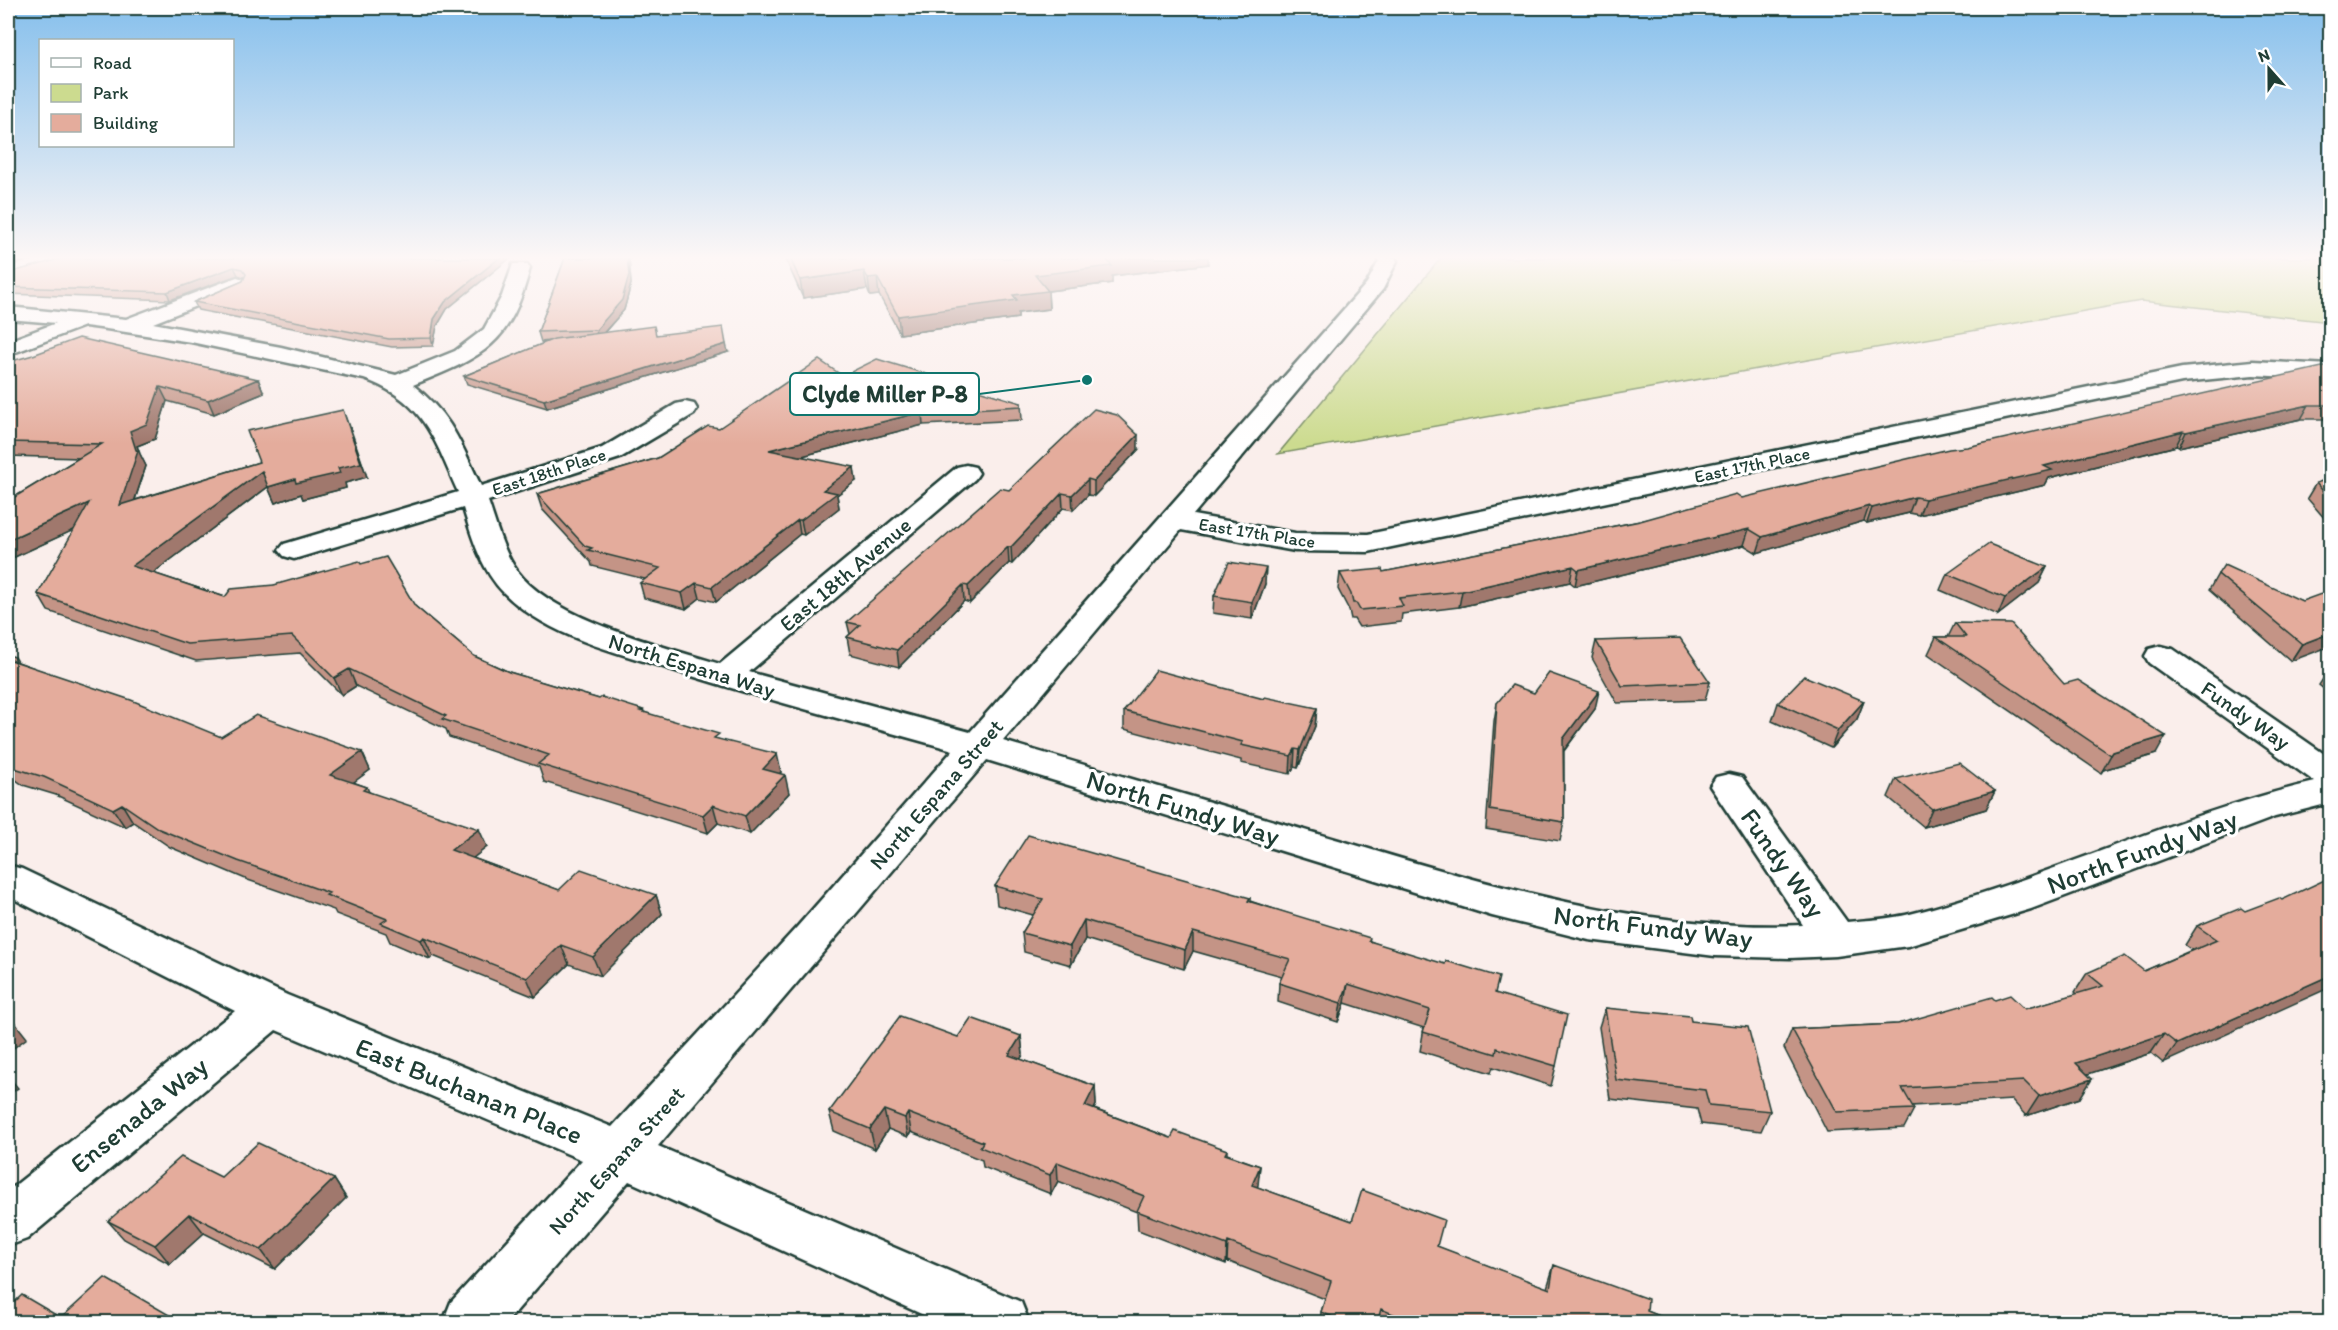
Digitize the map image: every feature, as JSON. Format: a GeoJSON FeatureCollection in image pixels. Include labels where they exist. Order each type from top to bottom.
{"type":"FeatureCollection","features":[{"type":"Feature","properties":{"kind":"street"},"geometry":{"type":"LineString","coordinates":[[8,349],[81,320]]}},
{"type":"Feature","properties":{"kind":"street","name":"North Espana Way"},"geometry":{"type":"LineString","coordinates":[[101,320],[272,351],[371,374],[397,383],[425,406],[439,423],[473,496],[487,539],[504,574],[516,588],[550,613],[624,646],[977,745]]}},
{"type":"Feature","properties":{"kind":"street"},"geometry":{"type":"LineString","coordinates":[[131,324],[141,320]]}},
{"type":"Feature","properties":{"kind":"street"},"geometry":{"type":"LineString","coordinates":[[397,383],[458,358],[486,341],[503,320]]}},
{"type":"Feature","properties":{"kind":"street","name":"North Espana Street"},"geometry":{"type":"LineString","coordinates":[[471,1323],[812,938],[1346,320]]}},
{"type":"Feature","properties":{"kind":"street","name":"East 17th Place"},"geometry":{"type":"LineString","coordinates":[[1174,520],[1296,543],[1368,543],[2182,375],[2253,368],[2331,372]]}},
{"type":"Feature","properties":{"kind":"street","name":"East 18th Place"},"geometry":{"type":"LineString","coordinates":[[473,496],[611,453],[685,409]]}},
{"type":"Feature","properties":{"kind":"street","name":"East 18th Avenue"},"geometry":{"type":"LineString","coordinates":[[725,676],[966,473]]}},
{"type":"Feature","properties":{"kind":"street"},"geometry":{"type":"LineString","coordinates":[[294,550],[473,496]]}},
{"type":"Feature","properties":{"kind":"street","name":"Fundy Way"},"geometry":{"type":"LineString","coordinates":[[2161,656],[2331,775]]}},
{"type":"Feature","properties":{"kind":"street","name":"North Fundy Way"},"geometry":{"type":"LineString","coordinates":[[977,745],[1492,901],[1578,921],[1715,940],[1836,940],[1908,930],[2016,898],[2266,806],[2331,791]]}},
{"type":"Feature","properties":{"kind":"street","name":"Fundy Way"},"geometry":{"type":"LineString","coordinates":[[1729,786],[1836,940]]}},
{"type":"Feature","properties":{"kind":"street","name":"East Buchanan Place"},"geometry":{"type":"LineString","coordinates":[[8,879],[271,1008],[622,1154],[1001,1323]]}},
{"type":"Feature","properties":{"kind":"street","name":"Ensenada Way"},"geometry":{"type":"LineString","coordinates":[[8,1221],[271,1008]]}},
{"type":"Feature","properties":{"kind":"green space"},"geometry":{"type":"Polygon","coordinates":[[[1389,320],[2033,320],[1278,454],[1389,320]]]}},
{"type":"Feature","properties":{"kind":"building"},"geometry":{"type":"Polygon","coordinates":[[[289,320],[434,320],[431,338],[389,339],[289,320]]]}},
{"type":"Feature","properties":{"kind":"building"},"geometry":{"type":"Polygon","coordinates":[[[542,320],[605,320],[596,330],[538,332],[542,320]]]}},
{"type":"Feature","properties":{"kind":"building"},"geometry":{"type":"Polygon","coordinates":[[[654,326],[656,335],[723,327],[726,344],[544,400],[464,376],[554,339],[654,326]]]}},
{"type":"Feature","properties":{"kind":"building"},"geometry":{"type":"Polygon","coordinates":[[[79,338],[258,379],[208,400],[160,387],[147,424],[130,431],[138,451],[120,505],[259,462],[247,431],[343,410],[361,463],[338,468],[340,473],[296,483],[295,479],[268,487],[262,471],[132,566],[225,597],[231,589],[274,585],[359,561],[361,564],[386,557],[415,606],[474,656],[509,672],[599,699],[602,697],[643,710],[640,711],[719,734],[714,738],[777,754],[763,769],[785,775],[745,816],[713,805],[703,815],[538,764],[549,755],[442,719],[446,716],[349,669],[334,678],[292,636],[187,644],[38,594],[89,503],[8,540],[8,501],[102,444],[8,442],[8,362],[79,338]]]}},
{"type":"Feature","properties":{"kind":"building"},"geometry":{"type":"Polygon","coordinates":[[[877,359],[1021,403],[1021,406],[922,412],[769,450],[854,467],[823,490],[837,493],[798,520],[712,587],[696,583],[682,593],[640,583],[660,568],[588,550],[592,548],[585,546],[537,494],[658,458],[708,426],[719,428],[819,360],[843,376],[877,359]]]}},
{"type":"Feature","properties":{"kind":"building"},"geometry":{"type":"Polygon","coordinates":[[[2322,367],[2331,367],[2331,405],[2309,405],[2183,431],[2044,466],[2052,470],[1925,499],[1915,497],[1872,508],[1869,506],[1762,537],[1749,529],[1578,570],[1573,566],[1462,591],[1399,598],[1403,606],[1360,610],[1356,603],[1353,603],[1340,573],[1382,569],[1383,572],[1640,521],[1736,494],[1742,498],[1949,449],[1967,447],[2322,367]]]}},
{"type":"Feature","properties":{"kind":"building"},"geometry":{"type":"Polygon","coordinates":[[[1094,409],[1117,415],[1138,435],[1094,481],[1088,479],[1072,495],[1062,493],[1011,547],[1008,547],[968,586],[963,585],[897,650],[847,637],[860,625],[847,622],[1000,488],[1009,490],[1094,409]]]}},
{"type":"Feature","properties":{"kind":"building"},"geometry":{"type":"Polygon","coordinates":[[[2331,478],[2331,500],[2316,483],[2331,478]]]}},
{"type":"Feature","properties":{"kind":"building"},"geometry":{"type":"Polygon","coordinates":[[[1989,544],[2047,567],[2005,598],[1947,574],[1989,544]]]}},
{"type":"Feature","properties":{"kind":"building"},"geometry":{"type":"Polygon","coordinates":[[[1229,562],[1266,568],[1252,602],[1214,596],[1229,562]]]}},
{"type":"Feature","properties":{"kind":"building"},"geometry":{"type":"Polygon","coordinates":[[[2224,565],[2302,601],[2321,594],[2331,598],[2331,633],[2302,644],[2218,574],[2224,565]]]}},
{"type":"Feature","properties":{"kind":"building"},"geometry":{"type":"Polygon","coordinates":[[[1955,623],[2011,624],[2064,684],[2078,680],[2166,736],[2113,752],[2111,755],[1936,637],[1966,637],[1955,623]]]}},
{"type":"Feature","properties":{"kind":"building"},"geometry":{"type":"Polygon","coordinates":[[[1680,638],[1710,682],[1622,686],[1596,641],[1680,638]]]}},
{"type":"Feature","properties":{"kind":"building"},"geometry":{"type":"Polygon","coordinates":[[[8,659],[131,700],[221,737],[256,715],[362,752],[330,775],[367,787],[363,790],[479,829],[451,850],[559,890],[581,869],[656,895],[593,957],[561,945],[527,978],[424,937],[421,940],[381,923],[387,919],[326,895],[329,893],[238,861],[159,829],[122,804],[113,809],[44,777],[8,765],[8,659]]]}},
{"type":"Feature","properties":{"kind":"building"},"geometry":{"type":"Polygon","coordinates":[[[1156,670],[1264,699],[1265,697],[1317,708],[1300,750],[1295,749],[1291,756],[1241,745],[1243,742],[1124,711],[1156,670]]]}},
{"type":"Feature","properties":{"kind":"building"},"geometry":{"type":"Polygon","coordinates":[[[1549,673],[1599,691],[1563,739],[1564,822],[1490,810],[1497,703],[1512,685],[1534,693],[1549,673]]]}},
{"type":"Feature","properties":{"kind":"building"},"geometry":{"type":"Polygon","coordinates":[[[1804,676],[1864,701],[1838,730],[1778,703],[1804,676]]]}},
{"type":"Feature","properties":{"kind":"building"},"geometry":{"type":"Polygon","coordinates":[[[1959,763],[1995,791],[1932,809],[1896,779],[1959,763]]]}},
{"type":"Feature","properties":{"kind":"building"},"geometry":{"type":"Polygon","coordinates":[[[1028,835],[1250,898],[1248,901],[1370,938],[1369,941],[1445,964],[1446,961],[1499,977],[1495,993],[1567,1015],[1556,1066],[1497,1048],[1496,1054],[1423,1032],[1430,1010],[1348,984],[1341,1003],[1279,983],[1290,959],[1193,932],[1185,950],[1084,920],[1070,946],[1022,933],[1043,899],[995,886],[1028,835]]]}},
{"type":"Feature","properties":{"kind":"building"},"geometry":{"type":"Polygon","coordinates":[[[2331,877],[2331,975],[2177,1044],[2164,1034],[2076,1063],[2092,1079],[2039,1096],[2024,1081],[1902,1088],[1914,1109],[1837,1112],[1792,1029],[1898,1024],[1992,997],[1995,1000],[2010,995],[2025,1009],[2103,986],[2087,973],[2125,956],[2144,971],[2217,940],[2197,926],[2241,908],[2245,911],[2279,898],[2282,900],[2331,877]]]}},
{"type":"Feature","properties":{"kind":"building"},"geometry":{"type":"Polygon","coordinates":[[[1605,1008],[1690,1016],[1691,1021],[1748,1027],[1770,1111],[1709,1105],[1705,1090],[1616,1080],[1605,1008]]]}},
{"type":"Feature","properties":{"kind":"building"},"geometry":{"type":"Polygon","coordinates":[[[900,1016],[958,1037],[971,1018],[1021,1036],[1009,1055],[1095,1086],[1085,1106],[1171,1138],[1175,1131],[1227,1150],[1225,1154],[1260,1166],[1252,1185],[1352,1221],[1362,1190],[1444,1220],[1437,1246],[1550,1289],[1554,1265],[1648,1299],[1647,1311],[1677,1323],[1415,1323],[1381,1309],[1377,1323],[1347,1323],[1321,1312],[1331,1281],[1137,1211],[1144,1196],[1057,1162],[1050,1175],[980,1147],[983,1142],[908,1113],[905,1118],[884,1110],[870,1129],[829,1112],[900,1016]]]}},
{"type":"Feature","properties":{"kind":"building"},"geometry":{"type":"Polygon","coordinates":[[[258,1143],[334,1179],[261,1250],[189,1214],[155,1245],[108,1221],[181,1157],[221,1177],[258,1143]]]}},
{"type":"Feature","properties":{"kind":"building"},"geometry":{"type":"Polygon","coordinates":[[[105,1278],[183,1323],[8,1323],[8,1308],[22,1295],[61,1318],[105,1278]]]}},
{"type":"Feature","properties":{"kind":"place","name":"Clyde Miller P-8"},"geometry":{"type":"Point","coordinates":[1087,380]}}]}
